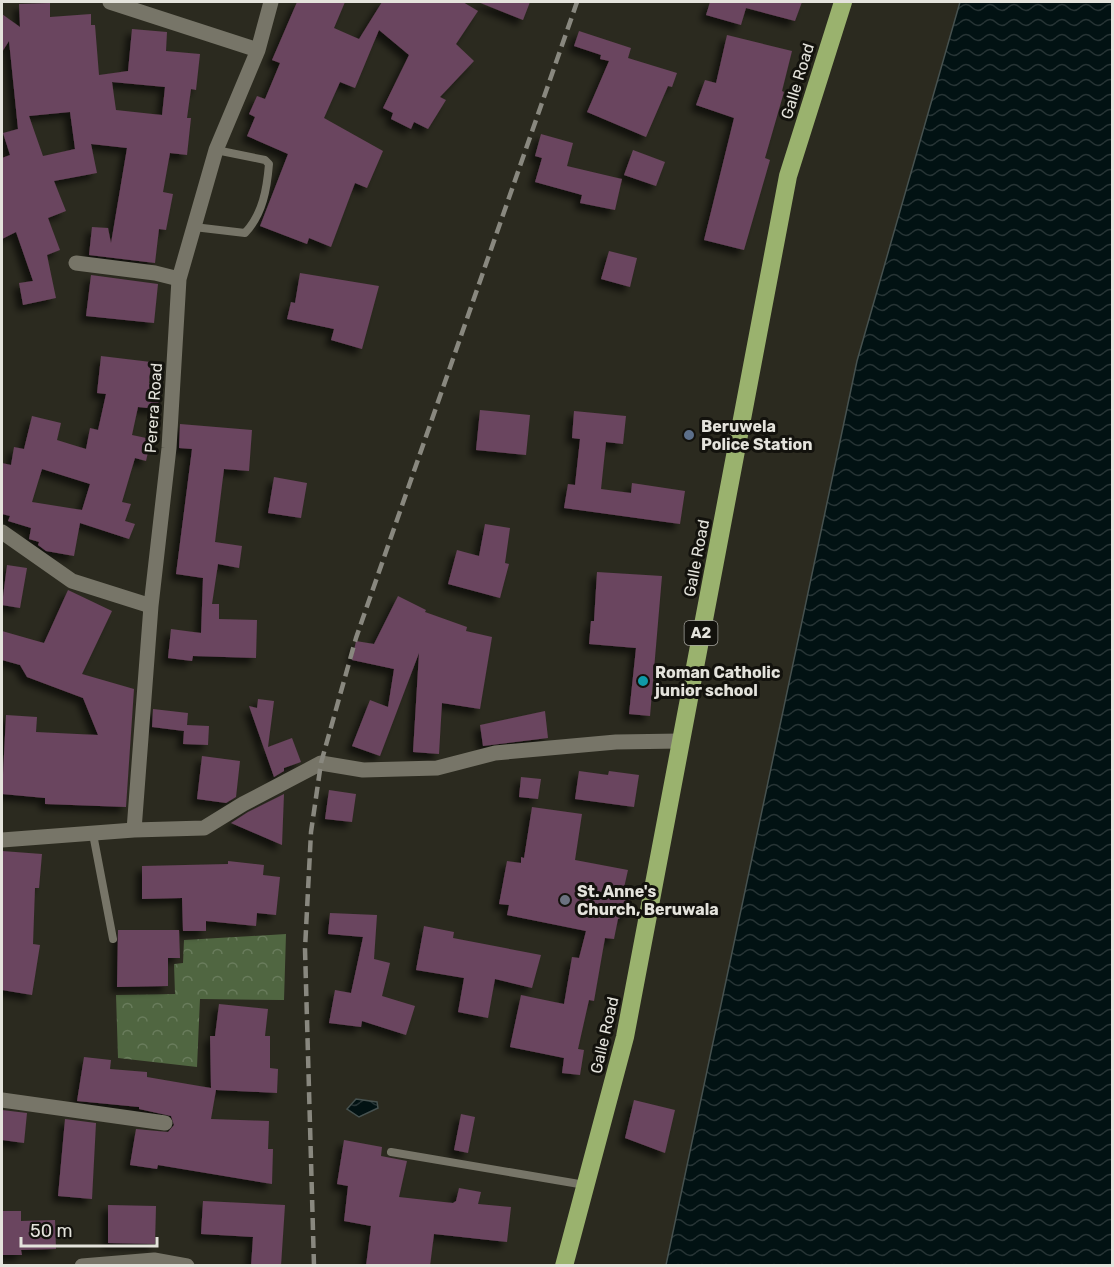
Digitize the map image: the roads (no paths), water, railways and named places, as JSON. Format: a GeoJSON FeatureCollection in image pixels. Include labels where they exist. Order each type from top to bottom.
{"type":"FeatureCollection","features":[{"type":"Feature","properties":{"kind":"highway","name":"Galle Road"},"geometry":{"type":"LineString","coordinates":[[564,1266],[625,1037],[788,177],[843,2]]}},
{"type":"Feature","properties":{"kind":"street"},"geometry":{"type":"LineString","coordinates":[[110,2],[258,50]]}},
{"type":"Feature","properties":{"kind":"street","name":"Perera Road"},"geometry":{"type":"LineString","coordinates":[[134,830],[151,606],[170,448],[179,279],[216,150],[258,50],[271,2]]}},
{"type":"Feature","properties":{"kind":"street"},"geometry":{"type":"LineString","coordinates":[[76,263],[155,273],[179,279]]}},
{"type":"Feature","properties":{"kind":"street"},"geometry":{"type":"LineString","coordinates":[[2,532],[72,581],[151,606]]}},
{"type":"Feature","properties":{"kind":"street"},"geometry":{"type":"LineString","coordinates":[[2,840],[134,830],[204,828],[243,804],[321,763],[363,770],[437,768],[495,753],[616,742],[681,741]]}},
{"type":"Feature","properties":{"kind":"street"},"geometry":{"type":"LineString","coordinates":[[2,1100],[165,1123]]}},
{"type":"Feature","properties":{"kind":"street"},"geometry":{"type":"LineString","coordinates":[[82,1266],[154,1260],[187,1266]]}},
{"type":"Feature","properties":{"kind":"lane"},"geometry":{"type":"LineString","coordinates":[[194,227],[245,233],[252,226],[266,193],[269,164],[265,160],[216,150]]}},
{"type":"Feature","properties":{"kind":"lane"},"geometry":{"type":"LineString","coordinates":[[93,834],[113,939]]}},
{"type":"Feature","properties":{"kind":"lane"},"geometry":{"type":"LineString","coordinates":[[391,1152],[585,1185]]}},
{"type":"Feature","properties":{"kind":"water"},"geometry":{"type":"Polygon","coordinates":[[[960,2],[1112,2],[1112,1265],[666,1265],[857,361],[960,2]]]}},
{"type":"Feature","properties":{"kind":"water"},"geometry":{"type":"Polygon","coordinates":[[[356,1099],[377,1102],[378,1108],[359,1117],[347,1109],[356,1099]]]}},
{"type":"Feature","properties":{"kind":"railway"},"geometry":{"type":"LineString","coordinates":[[314,1266],[305,949],[311,832],[321,763],[356,638],[577,2]]}},
{"type":"Feature","properties":{"kind":"place","name":"Beruwela Police Station"},"geometry":{"type":"Point","coordinates":[689,435]}},
{"type":"Feature","properties":{"kind":"place","name":"Roman Catholic junior school"},"geometry":{"type":"Point","coordinates":[643,681]}},
{"type":"Feature","properties":{"kind":"place","name":"St. Anne's Church, Beruwala"},"geometry":{"type":"Point","coordinates":[565,900]}}]}
